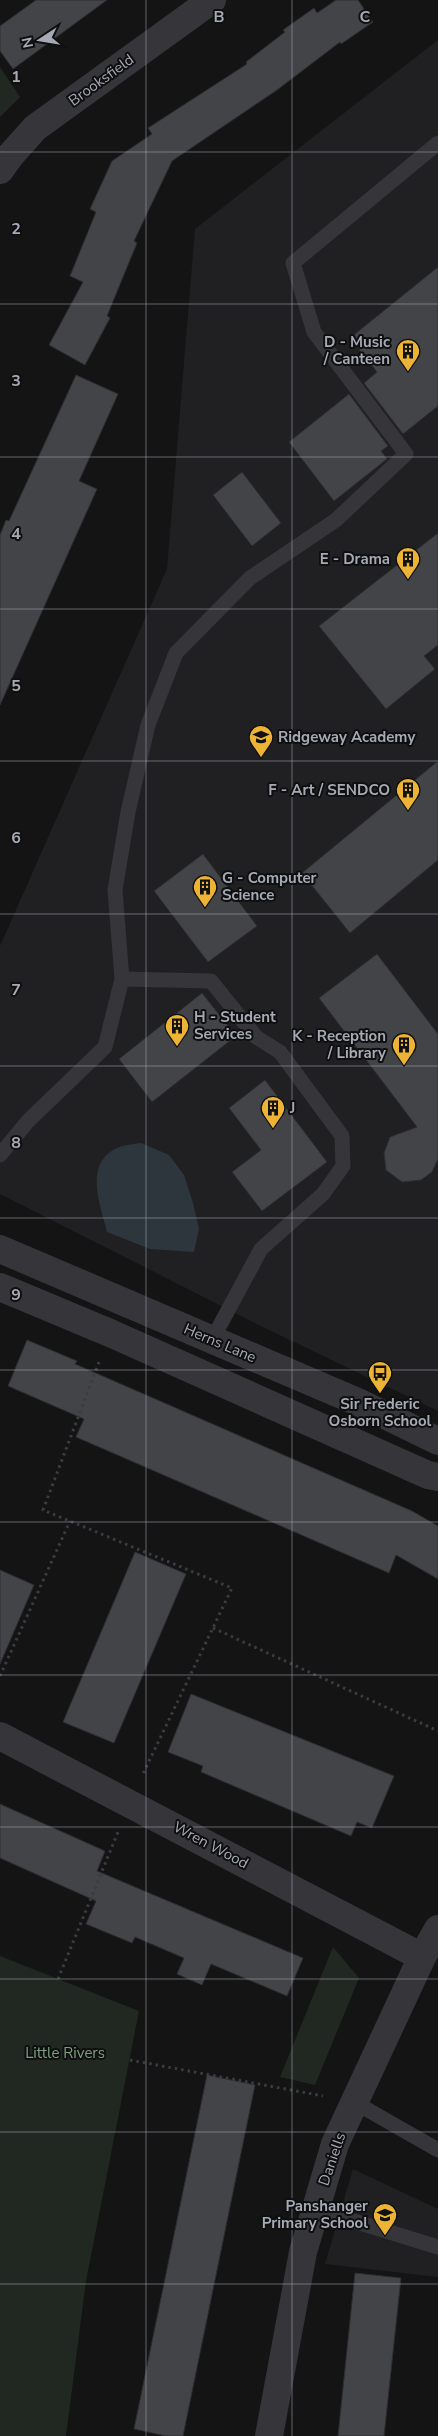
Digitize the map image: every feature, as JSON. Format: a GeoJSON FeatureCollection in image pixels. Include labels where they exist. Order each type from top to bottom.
{"type":"FeatureCollection","features":[{"type":"Feature","properties":{"kind":"street","name":"Brooksfield"},"geometry":{"type":"LineString","coordinates":[[0,170],[35,128],[212,0]]}},
{"type":"Feature","properties":{"kind":"street","name":"Herns Lane"},"geometry":{"type":"LineString","coordinates":[[0,1249],[358,1402],[438,1442]]}},
{"type":"Feature","properties":{"kind":"street"},"geometry":{"type":"LineString","coordinates":[[0,1287],[110,1333],[428,1475],[438,1477]]}},
{"type":"Feature","properties":{"kind":"street","name":"Wren Wood"},"geometry":{"type":"LineString","coordinates":[[0,1736],[130,1802],[422,1956]]}},
{"type":"Feature","properties":{"kind":"street","name":"Daniells"},"geometry":{"type":"LineString","coordinates":[[269,2436],[303,2252],[335,2144],[422,1956],[438,1929]]}},
{"type":"Feature","properties":{"kind":"lane"},"geometry":{"type":"LineString","coordinates":[[0,1155],[28,1121],[105,1047],[122,979],[116,890],[128,812],[148,725],[176,653],[250,578],[336,520],[406,454],[314,332],[293,263],[438,143]]}},
{"type":"Feature","properties":{"kind":"lane"},"geometry":{"type":"LineString","coordinates":[[122,979],[211,981],[256,1038],[280,1052],[342,1136],[343,1166],[323,1194],[261,1249],[212,1340]]}},
{"type":"Feature","properties":{"kind":"lane"},"geometry":{"type":"LineString","coordinates":[[354,2102],[438,2150]]}},
{"type":"Feature","properties":{"kind":"lane"},"geometry":{"type":"LineString","coordinates":[[315,2209],[438,2246]]}},
{"type":"Feature","properties":{"kind":"path"},"geometry":{"type":"LineString","coordinates":[[58,1979],[130,1802],[232,1588],[42,1510],[110,1333]]}},
{"type":"Feature","properties":{"kind":"path"},"geometry":{"type":"LineString","coordinates":[[0,1676],[70,1521]]}},
{"type":"Feature","properties":{"kind":"path"},"geometry":{"type":"LineString","coordinates":[[213,1628],[438,1731]]}},
{"type":"Feature","properties":{"kind":"path"},"geometry":{"type":"LineString","coordinates":[[130,2060],[354,2102]]}},
{"type":"Feature","properties":{"kind":"shaded area","name":"Ridgeway Academy"},"geometry":{"type":"Polygon","coordinates":[[[438,40],[438,1411],[265,1328],[0,1194],[0,946],[167,569],[195,229],[438,40]]]}},
{"type":"Feature","properties":{"kind":"shaded area"},"geometry":{"type":"Polygon","coordinates":[[[141,1143],[169,1155],[184,1175],[199,1229],[194,1252],[150,1249],[107,1232],[97,1186],[97,1174],[100,1164],[107,1155],[117,1148],[141,1143]]]}},
{"type":"Feature","properties":{"kind":"shaded area","name":"Panshanger Primary School"},"geometry":{"type":"Polygon","coordinates":[[[353,2169],[438,2209],[438,2277],[325,2264],[353,2169]]]}},
{"type":"Feature","properties":{"kind":"green space"},"geometry":{"type":"Polygon","coordinates":[[[0,67],[20,97],[0,117],[0,67]]]}},
{"type":"Feature","properties":{"kind":"green space"},"geometry":{"type":"Polygon","coordinates":[[[333,1947],[359,1978],[315,2085],[280,2077],[333,1947]]]}},
{"type":"Feature","properties":{"kind":"green space","name":"Little Rivers"},"geometry":{"type":"Polygon","coordinates":[[[0,1956],[139,2011],[86,2281],[66,2436],[0,2436],[0,1956]]]}},
{"type":"Feature","properties":{"kind":"building"},"geometry":{"type":"Polygon","coordinates":[[[36,0],[107,0],[13,69],[0,51],[0,26],[36,0]]]}},
{"type":"Feature","properties":{"kind":"building"},"geometry":{"type":"Polygon","coordinates":[[[336,0],[358,0],[373,22],[341,44],[340,42],[277,90],[172,161],[134,241],[137,243],[107,316],[110,318],[85,365],[49,345],[83,282],[70,276],[96,212],[90,209],[112,161],[152,134],[148,128],[247,64],[246,62],[285,32],[283,30],[314,8],[317,13],[336,0]]]}},
{"type":"Feature","properties":{"kind":"building","name":"D - Music / Canteen"},"geometry":{"type":"Polygon","coordinates":[[[438,267],[438,406],[403,434],[364,383],[377,372],[350,338],[438,267]]]}},
{"type":"Feature","properties":{"kind":"building"},"geometry":{"type":"Polygon","coordinates":[[[76,375],[118,394],[79,481],[97,489],[0,705],[0,535],[6,520],[9,521],[76,375]]]}},
{"type":"Feature","properties":{"kind":"building"},"geometry":{"type":"Polygon","coordinates":[[[349,394],[388,446],[381,451],[387,459],[334,501],[289,442],[349,394]]]}},
{"type":"Feature","properties":{"kind":"building"},"geometry":{"type":"Polygon","coordinates":[[[242,472],[281,523],[252,546],[213,495],[242,472]]]}},
{"type":"Feature","properties":{"kind":"building","name":"E - Drama"},"geometry":{"type":"Polygon","coordinates":[[[438,533],[438,645],[424,656],[435,669],[386,709],[319,626],[438,533]]]}},
{"type":"Feature","properties":{"kind":"building","name":"F - Art / SENDCO"},"geometry":{"type":"Polygon","coordinates":[[[438,761],[438,860],[350,933],[302,873],[438,761]]]}},
{"type":"Feature","properties":{"kind":"building","name":"G - Computer Science"},"geometry":{"type":"Polygon","coordinates":[[[203,854],[257,926],[208,962],[154,891],[203,854]]]}},
{"type":"Feature","properties":{"kind":"building","name":"K - Reception / Library"},"geometry":{"type":"Polygon","coordinates":[[[377,954],[438,1034],[438,1159],[432,1172],[421,1180],[402,1182],[386,1170],[384,1153],[390,1137],[417,1127],[319,998],[377,954]]]}},
{"type":"Feature","properties":{"kind":"building","name":"H - Student Services"},"geometry":{"type":"Polygon","coordinates":[[[202,993],[236,1036],[152,1102],[119,1059],[202,993]]]}},
{"type":"Feature","properties":{"kind":"building","name":"J"},"geometry":{"type":"Polygon","coordinates":[[[265,1080],[327,1162],[262,1211],[232,1172],[261,1150],[229,1108],[265,1080]]]}},
{"type":"Feature","properties":{"kind":"building"},"geometry":{"type":"Polygon","coordinates":[[[27,1340],[77,1361],[75,1364],[412,1511],[438,1526],[438,1579],[396,1555],[389,1573],[76,1437],[84,1419],[8,1386],[27,1340]]]}},
{"type":"Feature","properties":{"kind":"building"},"geometry":{"type":"Polygon","coordinates":[[[135,1552],[186,1574],[114,1743],[63,1722],[135,1552]]]}},
{"type":"Feature","properties":{"kind":"building"},"geometry":{"type":"Polygon","coordinates":[[[0,1570],[34,1585],[0,1664],[0,1570]]]}},
{"type":"Feature","properties":{"kind":"building"},"geometry":{"type":"Polygon","coordinates":[[[191,1694],[394,1776],[372,1828],[357,1822],[351,1836],[201,1772],[203,1766],[168,1752],[191,1694]]]}},
{"type":"Feature","properties":{"kind":"building"},"geometry":{"type":"Polygon","coordinates":[[[0,1804],[105,1851],[97,1871],[303,1958],[287,1996],[211,1964],[202,1985],[177,1974],[184,1958],[135,1937],[132,1943],[86,1924],[96,1901],[0,1858],[0,1804]]]}},
{"type":"Feature","properties":{"kind":"building"},"geometry":{"type":"Polygon","coordinates":[[[207,2075],[255,2085],[183,2436],[166,2436],[134,2429],[207,2075]]]}},
{"type":"Feature","properties":{"kind":"building"},"geometry":{"type":"Polygon","coordinates":[[[355,2273],[401,2278],[384,2436],[338,2436],[355,2273]]]}},
{"type":"Feature","properties":{"kind":"place","name":"D - Music / Canteen"},"geometry":{"type":"Point","coordinates":[408,372]}},
{"type":"Feature","properties":{"kind":"place","name":"E - Drama"},"geometry":{"type":"Point","coordinates":[408,580]}},
{"type":"Feature","properties":{"kind":"place","name":"Ridgeway Academy"},"geometry":{"type":"Point","coordinates":[261,758]}},
{"type":"Feature","properties":{"kind":"place","name":"F - Art / SENDCO"},"geometry":{"type":"Point","coordinates":[408,811]}},
{"type":"Feature","properties":{"kind":"place","name":"G - Computer Science"},"geometry":{"type":"Point","coordinates":[205,908]}},
{"type":"Feature","properties":{"kind":"place","name":"H - Student Services"},"geometry":{"type":"Point","coordinates":[177,1047]}},
{"type":"Feature","properties":{"kind":"place","name":"K - Reception / Library"},"geometry":{"type":"Point","coordinates":[404,1066]}},
{"type":"Feature","properties":{"kind":"place","name":"J"},"geometry":{"type":"Point","coordinates":[273,1129]}},
{"type":"Feature","properties":{"kind":"place","name":"Sir Frederic Osborn School"},"geometry":{"type":"Point","coordinates":[380,1394]}},
{"type":"Feature","properties":{"kind":"place","name":"Panshanger Primary School"},"geometry":{"type":"Point","coordinates":[385,2236]}}]}
